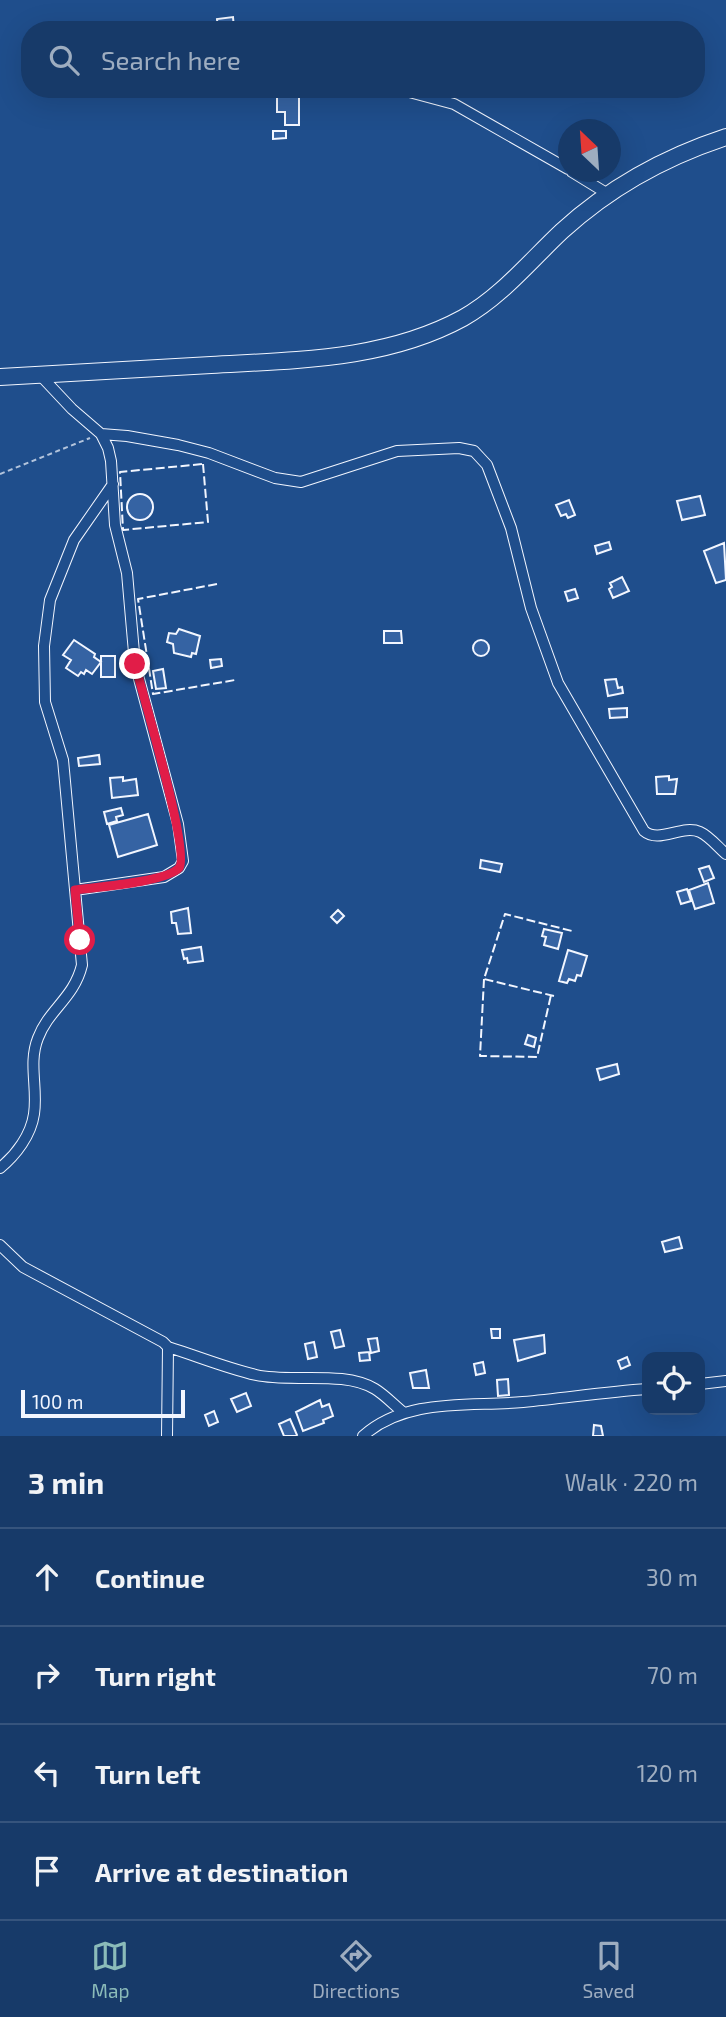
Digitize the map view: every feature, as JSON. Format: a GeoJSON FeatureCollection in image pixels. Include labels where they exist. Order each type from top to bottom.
{"type":"FeatureCollection","features":[{"type":"Feature","properties":{"kind":"main road"},"geometry":{"type":"LineString","coordinates":[[0,377],[286,361],[344,356],[397,346],[436,332],[467,316],[523,270],[563,230],[608,194],[662,161],[726,137]]}},
{"type":"Feature","properties":{"kind":"street"},"geometry":{"type":"LineString","coordinates":[[432,98],[454,104],[558,163]]}},
{"type":"Feature","properties":{"kind":"street"},"geometry":{"type":"LineString","coordinates":[[589,182],[608,194]]}},
{"type":"Feature","properties":{"kind":"street"},"geometry":{"type":"LineString","coordinates":[[40,375],[72,409],[101,434],[111,461],[115,525],[127,573],[135,664],[178,824],[183,860],[179,868],[164,877],[75,890]]}},
{"type":"Feature","properties":{"kind":"street"},"geometry":{"type":"LineString","coordinates":[[101,434],[178,445],[209,453],[275,478],[300,482],[397,451],[459,448],[474,451],[487,465],[511,528],[531,608],[558,683],[644,831],[652,836],[697,831],[703,833],[726,855]]}},
{"type":"Feature","properties":{"kind":"street"},"geometry":{"type":"LineString","coordinates":[[0,1168],[14,1156],[35,1113],[33,1053],[38,1036],[71,993],[82,965],[63,760],[46,702],[44,646],[50,600],[74,540],[113,484]]}},
{"type":"Feature","properties":{"kind":"street"},"geometry":{"type":"LineString","coordinates":[[0,1245],[23,1267],[115,1314],[167,1347],[257,1375],[358,1383],[374,1389],[404,1413]]}},
{"type":"Feature","properties":{"kind":"street"},"geometry":{"type":"LineString","coordinates":[[167,1347],[167,1436]]}},
{"type":"Feature","properties":{"kind":"street"},"geometry":{"type":"LineString","coordinates":[[705,1383],[726,1381]]}},
{"type":"Feature","properties":{"kind":"street"},"geometry":{"type":"LineString","coordinates":[[363,1436],[372,1428],[404,1413],[441,1405],[526,1402],[642,1390]]}},
{"type":"Feature","properties":{"kind":"path"},"geometry":{"type":"LineString","coordinates":[[0,474],[101,434]]}},
{"type":"Feature","properties":{"kind":"building"},"geometry":{"type":"Polygon","coordinates":[[[233,17],[233,21],[217,21],[233,17]]]}},
{"type":"Feature","properties":{"kind":"building"},"geometry":{"type":"Polygon","coordinates":[[[277,98],[299,98],[299,125],[285,125],[285,112],[277,112],[277,98]]]}},
{"type":"Feature","properties":{"kind":"building"},"geometry":{"type":"Polygon","coordinates":[[[273,131],[286,131],[286,138],[273,139],[273,131]]]}},
{"type":"Feature","properties":{"kind":"building"},"geometry":{"type":"Polygon","coordinates":[[[140,494],[149,498],[153,507],[149,516],[140,520],[131,516],[127,507],[131,498],[140,494]]]}},
{"type":"Feature","properties":{"kind":"building"},"geometry":{"type":"Polygon","coordinates":[[[700,496],[705,515],[682,520],[677,501],[700,496]]]}},
{"type":"Feature","properties":{"kind":"building"},"geometry":{"type":"Polygon","coordinates":[[[569,500],[575,515],[568,518],[566,514],[561,516],[556,505],[569,500]]]}},
{"type":"Feature","properties":{"kind":"building"},"geometry":{"type":"Polygon","coordinates":[[[609,542],[611,549],[597,554],[595,546],[609,542]]]}},
{"type":"Feature","properties":{"kind":"building"},"geometry":{"type":"Polygon","coordinates":[[[724,543],[726,580],[716,583],[704,551],[724,543]]]}},
{"type":"Feature","properties":{"kind":"building"},"geometry":{"type":"Polygon","coordinates":[[[622,577],[629,591],[613,598],[609,589],[612,587],[610,583],[622,577]]]}},
{"type":"Feature","properties":{"kind":"building"},"geometry":{"type":"Polygon","coordinates":[[[575,589],[578,598],[568,601],[565,592],[575,589]]]}},
{"type":"Feature","properties":{"kind":"building"},"geometry":{"type":"Polygon","coordinates":[[[179,629],[200,636],[196,654],[192,653],[191,657],[174,653],[173,644],[167,642],[169,633],[176,634],[179,629]]]}},
{"type":"Feature","properties":{"kind":"building"},"geometry":{"type":"Polygon","coordinates":[[[384,631],[401,631],[402,643],[384,643],[384,631]]]}},
{"type":"Feature","properties":{"kind":"building"},"geometry":{"type":"Polygon","coordinates":[[[74,640],[95,654],[94,657],[101,662],[92,674],[86,670],[78,676],[66,668],[71,660],[63,655],[74,640]]]}},
{"type":"Feature","properties":{"kind":"building"},"geometry":{"type":"Polygon","coordinates":[[[478,640],[484,640],[489,648],[487,654],[478,656],[473,651],[473,645],[478,640]]]}},
{"type":"Feature","properties":{"kind":"building"},"geometry":{"type":"Polygon","coordinates":[[[101,656],[115,656],[115,677],[101,677],[101,656]]]}},
{"type":"Feature","properties":{"kind":"building"},"geometry":{"type":"Polygon","coordinates":[[[221,659],[222,666],[211,668],[210,660],[221,659]]]}},
{"type":"Feature","properties":{"kind":"building"},"geometry":{"type":"Polygon","coordinates":[[[163,669],[166,688],[156,689],[153,671],[163,669]]]}},
{"type":"Feature","properties":{"kind":"building"},"geometry":{"type":"Polygon","coordinates":[[[616,679],[618,688],[622,687],[623,693],[608,696],[605,680],[616,679]]]}},
{"type":"Feature","properties":{"kind":"building"},"geometry":{"type":"Polygon","coordinates":[[[627,708],[627,717],[610,718],[609,709],[627,708]]]}},
{"type":"Feature","properties":{"kind":"building"},"geometry":{"type":"Polygon","coordinates":[[[99,755],[100,764],[79,766],[78,758],[99,755]]]}},
{"type":"Feature","properties":{"kind":"building"},"geometry":{"type":"Polygon","coordinates":[[[669,776],[669,780],[677,779],[675,794],[657,794],[656,777],[669,776]]]}},
{"type":"Feature","properties":{"kind":"building"},"geometry":{"type":"Polygon","coordinates":[[[123,777],[123,781],[136,779],[138,795],[112,798],[110,778],[123,777]]]}},
{"type":"Feature","properties":{"kind":"building"},"geometry":{"type":"Polygon","coordinates":[[[121,808],[123,815],[116,817],[117,821],[107,824],[104,812],[121,808]]]}},
{"type":"Feature","properties":{"kind":"building"},"geometry":{"type":"Polygon","coordinates":[[[148,814],[157,845],[118,857],[109,825],[148,814]]]}},
{"type":"Feature","properties":{"kind":"building"},"geometry":{"type":"Polygon","coordinates":[[[481,860],[502,864],[500,872],[480,868],[481,860]]]}},
{"type":"Feature","properties":{"kind":"building"},"geometry":{"type":"Polygon","coordinates":[[[709,866],[714,878],[704,882],[699,869],[709,866]]]}},
{"type":"Feature","properties":{"kind":"building"},"geometry":{"type":"Polygon","coordinates":[[[708,883],[714,903],[695,909],[689,890],[708,883]]]}},
{"type":"Feature","properties":{"kind":"building"},"geometry":{"type":"Polygon","coordinates":[[[687,889],[691,901],[681,904],[677,892],[687,889]]]}},
{"type":"Feature","properties":{"kind":"building"},"geometry":{"type":"Polygon","coordinates":[[[188,908],[191,933],[178,934],[176,923],[172,923],[171,912],[188,908]]]}},
{"type":"Feature","properties":{"kind":"building"},"geometry":{"type":"Polygon","coordinates":[[[338,910],[344,916],[337,923],[331,917],[338,910]]]}},
{"type":"Feature","properties":{"kind":"building"},"geometry":{"type":"Polygon","coordinates":[[[544,929],[562,933],[558,949],[544,945],[544,929]]]}},
{"type":"Feature","properties":{"kind":"building"},"geometry":{"type":"Polygon","coordinates":[[[201,947],[203,961],[188,963],[187,958],[184,959],[182,950],[201,947]]]}},
{"type":"Feature","properties":{"kind":"building"},"geometry":{"type":"Polygon","coordinates":[[[568,950],[587,956],[581,976],[577,975],[575,981],[569,979],[567,983],[559,981],[568,950]]]}},
{"type":"Feature","properties":{"kind":"building"},"geometry":{"type":"Polygon","coordinates":[[[528,1035],[536,1038],[534,1047],[525,1044],[528,1035]]]}},
{"type":"Feature","properties":{"kind":"building"},"geometry":{"type":"Polygon","coordinates":[[[617,1064],[619,1074],[600,1080],[597,1069],[617,1064]]]}},
{"type":"Feature","properties":{"kind":"building"},"geometry":{"type":"Polygon","coordinates":[[[679,1237],[682,1248],[665,1252],[662,1242],[679,1237]]]}},
{"type":"Feature","properties":{"kind":"building"},"geometry":{"type":"Polygon","coordinates":[[[491,1329],[500,1329],[500,1338],[492,1338],[491,1329]]]}},
{"type":"Feature","properties":{"kind":"building"},"geometry":{"type":"Polygon","coordinates":[[[340,1330],[344,1346],[335,1348],[331,1332],[340,1330]]]}},
{"type":"Feature","properties":{"kind":"building"},"geometry":{"type":"Polygon","coordinates":[[[544,1335],[545,1353],[518,1361],[514,1340],[544,1335]]]}},
{"type":"Feature","properties":{"kind":"building"},"geometry":{"type":"Polygon","coordinates":[[[377,1338],[379,1351],[371,1353],[368,1339],[377,1338]]]}},
{"type":"Feature","properties":{"kind":"building"},"geometry":{"type":"Polygon","coordinates":[[[314,1342],[317,1357],[308,1359],[305,1344],[314,1342]]]}},
{"type":"Feature","properties":{"kind":"building"},"geometry":{"type":"Polygon","coordinates":[[[369,1352],[370,1360],[360,1361],[359,1353],[369,1352]]]}},
{"type":"Feature","properties":{"kind":"building"},"geometry":{"type":"Polygon","coordinates":[[[627,1357],[630,1365],[621,1369],[618,1361],[627,1357]]]}},
{"type":"Feature","properties":{"kind":"building"},"geometry":{"type":"Polygon","coordinates":[[[483,1362],[485,1373],[476,1375],[474,1364],[483,1362]]]}},
{"type":"Feature","properties":{"kind":"building"},"geometry":{"type":"Polygon","coordinates":[[[426,1370],[429,1388],[413,1388],[410,1373],[426,1370]]]}},
{"type":"Feature","properties":{"kind":"building"},"geometry":{"type":"Polygon","coordinates":[[[508,1379],[509,1395],[498,1396],[497,1380],[508,1379]]]}},
{"type":"Feature","properties":{"kind":"building"},"geometry":{"type":"Polygon","coordinates":[[[246,1393],[251,1406],[237,1412],[231,1399],[246,1393]]]}},
{"type":"Feature","properties":{"kind":"building"},"geometry":{"type":"Polygon","coordinates":[[[320,1400],[322,1407],[329,1404],[333,1416],[323,1420],[324,1423],[303,1431],[296,1412],[320,1400]]]}},
{"type":"Feature","properties":{"kind":"building"},"geometry":{"type":"Polygon","coordinates":[[[214,1411],[218,1422],[209,1426],[205,1415],[214,1411]]]}},
{"type":"Feature","properties":{"kind":"building"},"geometry":{"type":"Polygon","coordinates":[[[290,1419],[297,1435],[284,1436],[279,1424],[290,1419]]]}},
{"type":"Feature","properties":{"kind":"building"},"geometry":{"type":"Polygon","coordinates":[[[594,1425],[601,1426],[603,1436],[593,1436],[594,1425]]]}},
{"type":"Feature","properties":{"kind":"fence"},"geometry":{"type":"LineString","coordinates":[[203,464],[208,522],[123,530],[120,472],[203,464]]}},
{"type":"Feature","properties":{"kind":"fence"},"geometry":{"type":"LineString","coordinates":[[217,584],[138,599],[153,694],[235,680]]}},
{"type":"Feature","properties":{"kind":"fence"},"geometry":{"type":"LineString","coordinates":[[554,996],[484,979],[505,914],[572,931]]}},
{"type":"Feature","properties":{"kind":"fence"},"geometry":{"type":"LineString","coordinates":[[484,979],[480,1056],[537,1057],[551,995]]}},
{"type":"Feature","properties":{"kind":"route"},"geometry":{"type":"LineString","coordinates":[[80,940],[75,890],[164,877],[179,868],[183,860],[178,824],[135,664]]}}]}
